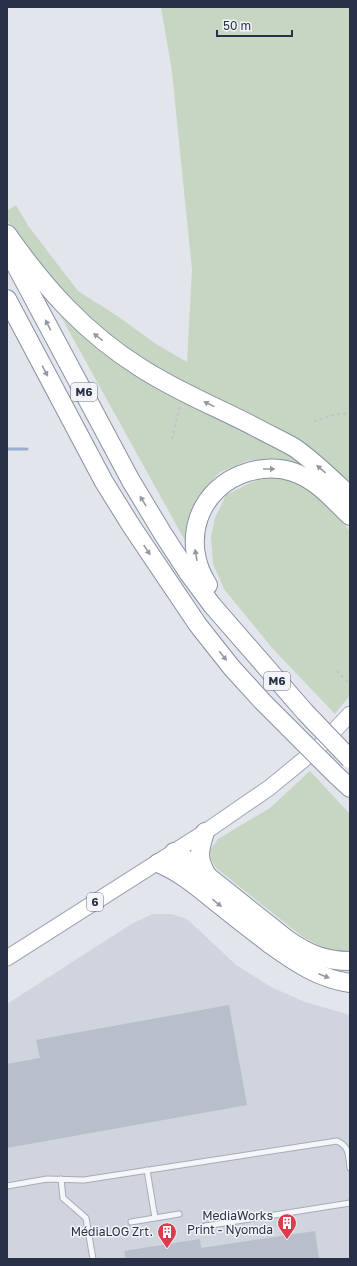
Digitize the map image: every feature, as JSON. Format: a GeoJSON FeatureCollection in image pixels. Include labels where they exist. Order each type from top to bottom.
{"type":"FeatureCollection","features":[{"type":"Feature","properties":{"kind":"highway"},"geometry":{"type":"LineString","coordinates":[[7,234],[45,284],[84,326],[141,368],[184,392],[294,448],[330,477],[350,496]]}},
{"type":"Feature","properties":{"kind":"highway","name":"M6"},"geometry":{"type":"LineString","coordinates":[[7,249],[131,481],[189,574],[249,650],[350,759]]}},
{"type":"Feature","properties":{"kind":"highway","name":"M6"},"geometry":{"type":"LineString","coordinates":[[7,299],[104,482],[132,527],[198,625],[232,668],[263,702],[350,788]]}},
{"type":"Feature","properties":{"kind":"highway"},"geometry":{"type":"LineString","coordinates":[[249,650],[203,577],[197,563],[195,537],[200,514],[204,505],[219,488],[234,477],[253,470],[272,468],[292,471],[312,481],[329,494],[350,516]]}},
{"type":"Feature","properties":{"kind":"highway"},"geometry":{"type":"LineString","coordinates":[[205,832],[200,855],[201,865],[208,876]]}},
{"type":"Feature","properties":{"kind":"highway"},"geometry":{"type":"LineString","coordinates":[[174,852],[190,862],[300,948],[324,959],[333,961],[350,961]]}},
{"type":"Feature","properties":{"kind":"highway"},"geometry":{"type":"LineString","coordinates":[[174,852],[179,867],[187,878]]}},
{"type":"Feature","properties":{"kind":"highway"},"geometry":{"type":"LineString","coordinates":[[158,863],[187,878],[240,922],[293,961],[325,977],[350,983]]}},
{"type":"Feature","properties":{"kind":"main road","name":"6"},"geometry":{"type":"LineString","coordinates":[[7,958],[158,863],[269,788],[319,747],[350,714]]}},
{"type":"Feature","properties":{"kind":"lane"},"geometry":{"type":"LineString","coordinates":[[7,1186],[47,1179],[84,1180],[337,1141],[344,1144],[349,1150],[350,1168]]}},
{"type":"Feature","properties":{"kind":"lane"},"geometry":{"type":"LineString","coordinates":[[147,1170],[155,1218]]}},
{"type":"Feature","properties":{"kind":"lane"},"geometry":{"type":"LineString","coordinates":[[60,1179],[63,1198],[86,1218],[93,1259]]}},
{"type":"Feature","properties":{"kind":"lane"},"geometry":{"type":"LineString","coordinates":[[204,1226],[350,1203]]}},
{"type":"Feature","properties":{"kind":"lane"},"geometry":{"type":"LineString","coordinates":[[131,1222],[179,1214]]}},
{"type":"Feature","properties":{"kind":"path"},"geometry":{"type":"LineString","coordinates":[[172,439],[184,392]]}},
{"type":"Feature","properties":{"kind":"path"},"geometry":{"type":"LineString","coordinates":[[314,421],[333,415],[350,414]]}},
{"type":"Feature","properties":{"kind":"path"},"geometry":{"type":"LineString","coordinates":[[337,671],[350,684]]}},
{"type":"Feature","properties":{"kind":"shaded area"},"geometry":{"type":"Polygon","coordinates":[[[153,914],[171,914],[187,919],[236,965],[271,987],[305,1002],[350,1015],[350,1259],[7,1259],[7,1004],[133,923],[153,914]]]}},
{"type":"Feature","properties":{"kind":"green space"},"geometry":{"type":"Polygon","coordinates":[[[161,7],[350,7],[350,488],[176,384],[100,332],[32,256],[7,220],[7,211],[16,205],[29,227],[78,291],[116,315],[156,344],[187,362],[192,270],[172,72],[161,7]]]}},
{"type":"Feature","properties":{"kind":"green space"},"geometry":{"type":"Polygon","coordinates":[[[54,304],[82,335],[132,370],[262,439],[308,468],[283,461],[249,460],[220,472],[207,486],[194,510],[188,546],[54,304]]]}},
{"type":"Feature","properties":{"kind":"green space"},"geometry":{"type":"Polygon","coordinates":[[[273,477],[301,482],[327,505],[350,531],[350,695],[335,714],[273,649],[224,589],[213,564],[211,537],[215,518],[226,495],[252,482],[273,477]]]}},
{"type":"Feature","properties":{"kind":"green space"},"geometry":{"type":"Polygon","coordinates":[[[310,771],[350,814],[350,953],[330,952],[303,937],[216,868],[211,859],[210,850],[218,839],[270,808],[310,771]]]}},
{"type":"Feature","properties":{"kind":"building"},"geometry":{"type":"Polygon","coordinates":[[[229,1005],[247,1105],[7,1148],[7,1064],[40,1058],[36,1040],[229,1005]]]}},
{"type":"Feature","properties":{"kind":"building","name":"MediaWorks Print - Nyomda"},"geometry":{"type":"Polygon","coordinates":[[[315,1231],[319,1259],[126,1259],[124,1251],[200,1239],[201,1248],[315,1231]]]}},
{"type":"Feature","properties":{"kind":"waterway"},"geometry":{"type":"LineString","coordinates":[[7,449],[27,449]]}},
{"type":"Feature","properties":{"kind":"place","name":"MediaWorks Print - Nyomda"},"geometry":{"type":"Point","coordinates":[287,1240]}},
{"type":"Feature","properties":{"kind":"place","name":"MédiaLOG Zrt."},"geometry":{"type":"Point","coordinates":[167,1249]}}]}
